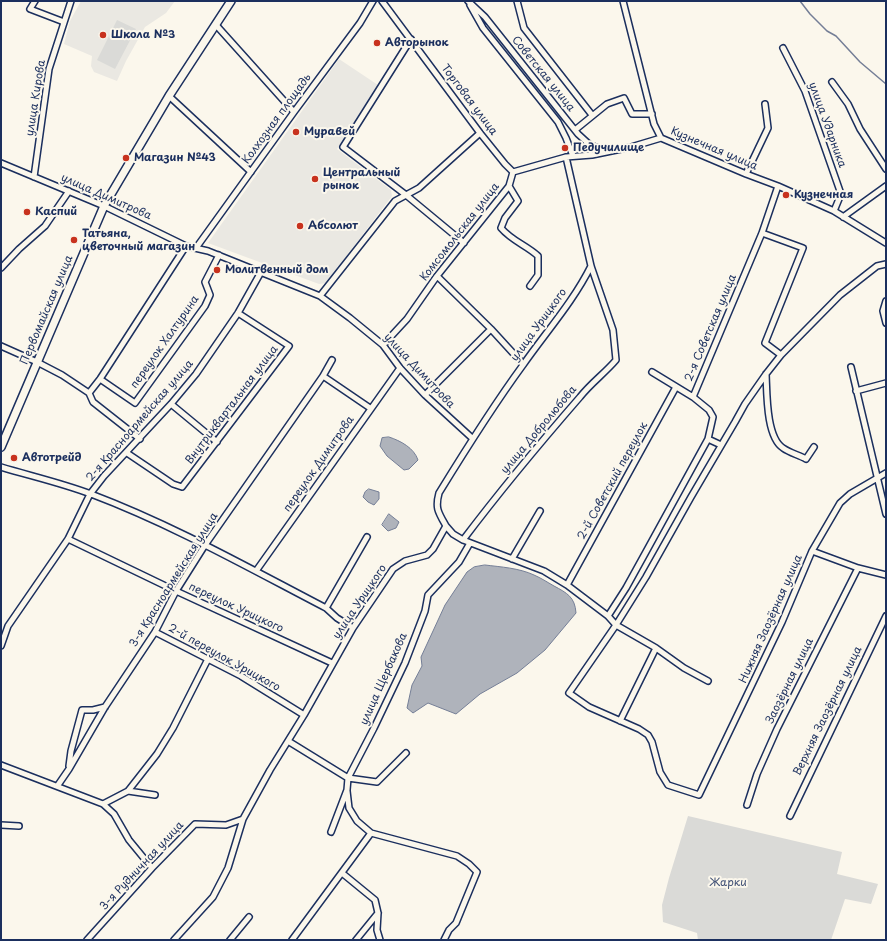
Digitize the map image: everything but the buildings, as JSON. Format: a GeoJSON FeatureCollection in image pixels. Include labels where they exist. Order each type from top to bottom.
{"type":"FeatureCollection","features":[{"type":"Feature","properties":{"kind":"main road","name":"Первомайская улица"},"geometry":{"type":"LineString","coordinates":[[1,446],[104,206],[169,96],[232,1]]}},
{"type":"Feature","properties":{"kind":"street"},"geometry":{"type":"LineString","coordinates":[[35,1],[30,9],[64,22]]}},
{"type":"Feature","properties":{"kind":"street","name":"улица Кирова"},"geometry":{"type":"LineString","coordinates":[[34,177],[49,69],[70,1]]}},
{"type":"Feature","properties":{"kind":"street","name":"Колхозная площадь"},"geometry":{"type":"LineString","coordinates":[[196,248],[360,23],[373,1]]}},
{"type":"Feature","properties":{"kind":"street","name":"Торговая улица"},"geometry":{"type":"LineString","coordinates":[[382,1],[480,133],[513,172]]}},
{"type":"Feature","properties":{"kind":"street","name":"Советская улица"},"geometry":{"type":"LineString","coordinates":[[573,156],[558,122],[483,28],[468,1],[485,17],[575,130],[590,145],[608,152]]}},
{"type":"Feature","properties":{"kind":"street"},"geometry":{"type":"LineString","coordinates":[[517,1],[524,28],[592,115]]}},
{"type":"Feature","properties":{"kind":"street","name":"Кузнечная улица"},"geometry":{"type":"LineString","coordinates":[[623,1],[654,124],[661,138],[778,186],[834,211],[886,243]]}},
{"type":"Feature","properties":{"kind":"street"},"geometry":{"type":"LineString","coordinates":[[216,25],[294,112]]}},
{"type":"Feature","properties":{"kind":"street"},"geometry":{"type":"LineString","coordinates":[[411,39],[343,147],[406,195],[464,243]]}},
{"type":"Feature","properties":{"kind":"street","name":"улица Ударника"},"geometry":{"type":"LineString","coordinates":[[783,48],[805,91],[841,194],[834,211]]}},
{"type":"Feature","properties":{"kind":"street"},"geometry":{"type":"LineString","coordinates":[[832,82],[848,104],[860,129],[886,168]]}},
{"type":"Feature","properties":{"kind":"street"},"geometry":{"type":"LineString","coordinates":[[169,96],[251,172]]}},
{"type":"Feature","properties":{"kind":"street"},"geometry":{"type":"LineString","coordinates":[[575,130],[607,104],[624,98],[632,114],[652,114]]}},
{"type":"Feature","properties":{"kind":"street"},"geometry":{"type":"LineString","coordinates":[[746,174],[768,128],[765,104]]}},
{"type":"Feature","properties":{"kind":"street"},"geometry":{"type":"LineString","coordinates":[[320,296],[395,201],[419,188],[480,133]]}},
{"type":"Feature","properties":{"kind":"street"},"geometry":{"type":"LineString","coordinates":[[513,172],[566,157],[608,152],[661,138]]}},
{"type":"Feature","properties":{"kind":"street"},"geometry":{"type":"LineString","coordinates":[[566,157],[591,266]]}},
{"type":"Feature","properties":{"kind":"street","name":"улица Димитрова"},"geometry":{"type":"LineString","coordinates":[[1,163],[104,206],[186,246],[219,255],[320,296],[383,345],[400,368],[425,395],[472,438]]}},
{"type":"Feature","properties":{"kind":"street","name":"Комсомольская улица"},"geometry":{"type":"LineString","coordinates":[[383,345],[407,319],[438,276],[509,186],[513,172]]}},
{"type":"Feature","properties":{"kind":"street"},"geometry":{"type":"LineString","coordinates":[[509,186],[518,201],[505,218],[501,228],[520,244],[533,251],[538,256],[538,275],[530,286]]}},
{"type":"Feature","properties":{"kind":"street","name":"2-я Советская улица"},"geometry":{"type":"LineString","coordinates":[[608,616],[626,588],[708,439],[713,417],[709,410],[693,397],[762,234],[778,186]]}},
{"type":"Feature","properties":{"kind":"street"},"geometry":{"type":"LineString","coordinates":[[843,217],[886,186]]}},
{"type":"Feature","properties":{"kind":"street"},"geometry":{"type":"LineString","coordinates":[[1,268],[19,249],[45,226],[69,191]]}},
{"type":"Feature","properties":{"kind":"street"},"geometry":{"type":"LineString","coordinates":[[762,234],[803,248],[765,343],[781,355]]}},
{"type":"Feature","properties":{"kind":"street"},"geometry":{"type":"LineString","coordinates":[[89,393],[100,379],[186,246]]}},
{"type":"Feature","properties":{"kind":"street","name":"переулок Халтурина"},"geometry":{"type":"LineString","coordinates":[[100,379],[135,403],[205,306],[210,295],[205,282],[219,255]]}},
{"type":"Feature","properties":{"kind":"street"},"geometry":{"type":"LineString","coordinates":[[656,648],[620,721],[589,707],[569,694],[616,625],[646,577],[745,404],[766,374],[781,355],[840,295],[877,266],[886,264]]}},
{"type":"Feature","properties":{"kind":"street","name":"улица Добролюбова"},"geometry":{"type":"LineString","coordinates":[[463,540],[500,492],[567,412],[590,385],[606,372],[616,360],[613,330],[591,266]]}},
{"type":"Feature","properties":{"kind":"street","name":"улица Урицкого"},"geometry":{"type":"LineString","coordinates":[[174,940],[213,897],[228,868],[240,834],[243,819],[353,628],[393,569],[405,561],[426,555],[433,549],[446,526],[437,511],[436,503],[439,493],[472,438],[523,364],[564,309],[584,280],[591,266]]}},
{"type":"Feature","properties":{"kind":"street","name":"2-я Красноармейская улица"},"geometry":{"type":"LineString","coordinates":[[1,646],[8,626],[68,539],[90,494],[104,476],[140,439],[196,374],[238,313],[261,272]]}},
{"type":"Feature","properties":{"kind":"street"},"geometry":{"type":"LineString","coordinates":[[438,276],[491,329],[523,364]]}},
{"type":"Feature","properties":{"kind":"street"},"geometry":{"type":"LineString","coordinates":[[886,301],[883,311],[886,323]]}},
{"type":"Feature","properties":{"kind":"street","name":"Внутриквартальная улица"},"geometry":{"type":"LineString","coordinates":[[127,453],[173,484],[182,486],[217,442],[290,346],[238,313]]}},
{"type":"Feature","properties":{"kind":"street"},"geometry":{"type":"LineString","coordinates":[[425,395],[491,329]]}},
{"type":"Feature","properties":{"kind":"street"},"geometry":{"type":"LineString","coordinates":[[1,346],[62,375],[89,393],[94,402],[140,439]]}},
{"type":"Feature","properties":{"kind":"street","name":"3-я Красноармейская улица"},"geometry":{"type":"LineString","coordinates":[[58,786],[105,707],[155,632],[176,591],[205,545],[323,376],[332,360]]}},
{"type":"Feature","properties":{"kind":"street","name":"переулок Димитрова"},"geometry":{"type":"LineString","coordinates":[[256,571],[370,408],[400,368]]}},
{"type":"Feature","properties":{"kind":"street"},"geometry":{"type":"LineString","coordinates":[[851,368],[886,514]]}},
{"type":"Feature","properties":{"kind":"street"},"geometry":{"type":"LineString","coordinates":[[652,372],[693,397]]}},
{"type":"Feature","properties":{"kind":"street"},"geometry":{"type":"LineString","coordinates":[[766,374],[767,402],[772,433],[779,445],[806,459],[814,447]]}},
{"type":"Feature","properties":{"kind":"street"},"geometry":{"type":"LineString","coordinates":[[323,376],[370,408]]}},
{"type":"Feature","properties":{"kind":"street"},"geometry":{"type":"LineString","coordinates":[[856,391],[886,383]]}},
{"type":"Feature","properties":{"kind":"street","name":"2-й Советский переулок"},"geometry":{"type":"LineString","coordinates":[[567,585],[676,387]]}},
{"type":"Feature","properties":{"kind":"street"},"geometry":{"type":"LineString","coordinates":[[171,404],[217,442]]}},
{"type":"Feature","properties":{"kind":"street"},"geometry":{"type":"LineString","coordinates":[[708,439],[721,445]]}},
{"type":"Feature","properties":{"kind":"street"},"geometry":{"type":"LineString","coordinates":[[1,467],[90,494],[205,545],[326,608],[337,618],[353,628]]}},
{"type":"Feature","properties":{"kind":"street","name":"Нижняя Заозёрная улица"},"geometry":{"type":"LineString","coordinates":[[620,721],[648,734],[652,742],[660,772],[668,785],[699,795],[782,622],[812,551],[840,503],[850,494],[886,473]]}},
{"type":"Feature","properties":{"kind":"street"},"geometry":{"type":"LineString","coordinates":[[512,559],[540,511]]}},
{"type":"Feature","properties":{"kind":"street"},"geometry":{"type":"LineString","coordinates":[[446,526],[453,534],[463,540],[544,571],[567,585],[608,616],[616,625],[656,648],[684,668],[708,681]]}},
{"type":"Feature","properties":{"kind":"street"},"geometry":{"type":"LineString","coordinates":[[326,608],[367,537]]}},
{"type":"Feature","properties":{"kind":"street","name":"переулок Урицкого"},"geometry":{"type":"LineString","coordinates":[[68,539],[332,663]]}},
{"type":"Feature","properties":{"kind":"street","name":"улица Щербакова"},"geometry":{"type":"LineString","coordinates":[[331,832],[347,790],[348,778],[374,728],[405,662],[424,611],[428,595],[459,562],[470,543]]}},
{"type":"Feature","properties":{"kind":"street"},"geometry":{"type":"LineString","coordinates":[[812,551],[858,568],[886,575]]}},
{"type":"Feature","properties":{"kind":"street","name":"Заозёрная улица"},"geometry":{"type":"LineString","coordinates":[[747,804],[757,774],[777,729],[858,568]]}},
{"type":"Feature","properties":{"kind":"street","name":"Верхняя Заозёрная улица"},"geometry":{"type":"LineString","coordinates":[[790,816],[886,616]]}},
{"type":"Feature","properties":{"kind":"street","name":"2-й переулок Урицкого"},"geometry":{"type":"LineString","coordinates":[[155,632],[241,676],[304,715]]}},
{"type":"Feature","properties":{"kind":"street"},"geometry":{"type":"LineString","coordinates":[[103,804],[128,791],[161,748],[173,728],[208,659]]}},
{"type":"Feature","properties":{"kind":"street"},"geometry":{"type":"LineString","coordinates":[[69,769],[71,750],[82,710],[93,710],[105,707]]}},
{"type":"Feature","properties":{"kind":"street"},"geometry":{"type":"LineString","coordinates":[[288,742],[348,778],[377,782],[406,753]]}},
{"type":"Feature","properties":{"kind":"street"},"geometry":{"type":"LineString","coordinates":[[1,765],[103,804],[114,814],[129,840],[152,868]]}},
{"type":"Feature","properties":{"kind":"street"},"geometry":{"type":"LineString","coordinates":[[347,790],[349,808],[357,821],[371,833],[457,856],[469,864],[477,872],[456,923],[449,930],[444,940]]}},
{"type":"Feature","properties":{"kind":"street"},"geometry":{"type":"LineString","coordinates":[[128,791],[155,795]]}},
{"type":"Feature","properties":{"kind":"street","name":"3-я Рудничная улица"},"geometry":{"type":"LineString","coordinates":[[87,940],[152,868],[195,824],[226,825],[243,819]]}},
{"type":"Feature","properties":{"kind":"street"},"geometry":{"type":"LineString","coordinates":[[1,825],[19,826]]}},
{"type":"Feature","properties":{"kind":"street"},"geometry":{"type":"LineString","coordinates":[[292,940],[371,833]]}},
{"type":"Feature","properties":{"kind":"street"},"geometry":{"type":"LineString","coordinates":[[342,873],[375,900],[378,913],[377,930],[380,940]]}},
{"type":"Feature","properties":{"kind":"street"},"geometry":{"type":"LineString","coordinates":[[356,940],[378,913]]}},
{"type":"Feature","properties":{"kind":"street"},"geometry":{"type":"LineString","coordinates":[[230,940],[249,917]]}},
{"type":"Feature","properties":{"kind":"shaded area","name":"Школа №3"},"geometry":{"type":"Polygon","coordinates":[[[81,1],[175,1],[166,13],[145,27],[126,61],[117,81],[94,72],[91,66],[92,56],[64,44],[70,21],[81,1]]]}},
{"type":"Feature","properties":{"kind":"shaded area","name":"Центральный рынок"},"geometry":{"type":"Polygon","coordinates":[[[339,59],[378,85],[337,149],[391,190],[392,196],[326,283],[319,284],[208,243],[339,59]]]}},
{"type":"Feature","properties":{"kind":"shaded area"},"geometry":{"type":"Polygon","coordinates":[[[389,437],[406,446],[416,456],[418,460],[409,469],[404,470],[387,456],[380,446],[382,438],[389,437]]]}},
{"type":"Feature","properties":{"kind":"shaded area"},"geometry":{"type":"Polygon","coordinates":[[[369,489],[379,492],[379,499],[374,505],[363,497],[365,492],[369,489]]]}},
{"type":"Feature","properties":{"kind":"shaded area"},"geometry":{"type":"Polygon","coordinates":[[[389,514],[399,522],[396,528],[388,531],[382,525],[389,514]]]}},
{"type":"Feature","properties":{"kind":"shaded area"},"geometry":{"type":"Polygon","coordinates":[[[485,565],[516,569],[539,577],[570,596],[574,603],[576,613],[545,650],[517,673],[480,694],[456,714],[428,703],[413,713],[407,708],[412,685],[422,666],[421,657],[445,605],[467,572],[474,567],[485,565]]]}},
{"type":"Feature","properties":{"kind":"green space"},"geometry":{"type":"Polygon","coordinates":[[[117,20],[136,29],[115,69],[97,60],[117,20]]]}},
{"type":"Feature","properties":{"kind":"green space","name":"Жарки"},"geometry":{"type":"Polygon","coordinates":[[[688,816],[842,852],[837,874],[878,884],[871,904],[845,899],[831,940],[698,940],[697,933],[663,922],[662,905],[688,816]]]}},
{"type":"Feature","properties":{"kind":"waterway"},"geometry":{"type":"LineString","coordinates":[[800,1],[810,14],[827,31],[836,36],[860,62],[886,84]]}},
{"type":"Feature","properties":{"kind":"place","name":"Школа №3"},"geometry":{"type":"Point","coordinates":[103,35]}},
{"type":"Feature","properties":{"kind":"place","name":"Авторынок"},"geometry":{"type":"Point","coordinates":[377,43]}},
{"type":"Feature","properties":{"kind":"place","name":"Муравей"},"geometry":{"type":"Point","coordinates":[296,132]}},
{"type":"Feature","properties":{"kind":"place","name":"Педучилище"},"geometry":{"type":"Point","coordinates":[565,148]}},
{"type":"Feature","properties":{"kind":"place","name":"Магазин №43"},"geometry":{"type":"Point","coordinates":[126,158]}},
{"type":"Feature","properties":{"kind":"place","name":"Центральный рынок"},"geometry":{"type":"Point","coordinates":[315,179]}},
{"type":"Feature","properties":{"kind":"place","name":"Кузнечная"},"geometry":{"type":"Point","coordinates":[786,195]}},
{"type":"Feature","properties":{"kind":"place","name":"Каспий"},"geometry":{"type":"Point","coordinates":[27,212]}},
{"type":"Feature","properties":{"kind":"place","name":"Абсолют"},"geometry":{"type":"Point","coordinates":[300,226]}},
{"type":"Feature","properties":{"kind":"place","name":"Татьяна, цветочный магазин"},"geometry":{"type":"Point","coordinates":[74,240]}},
{"type":"Feature","properties":{"kind":"place","name":"Молитвенный дом"},"geometry":{"type":"Point","coordinates":[217,270]}},
{"type":"Feature","properties":{"kind":"place","name":"Автотрейд"},"geometry":{"type":"Point","coordinates":[14,458]}}]}
